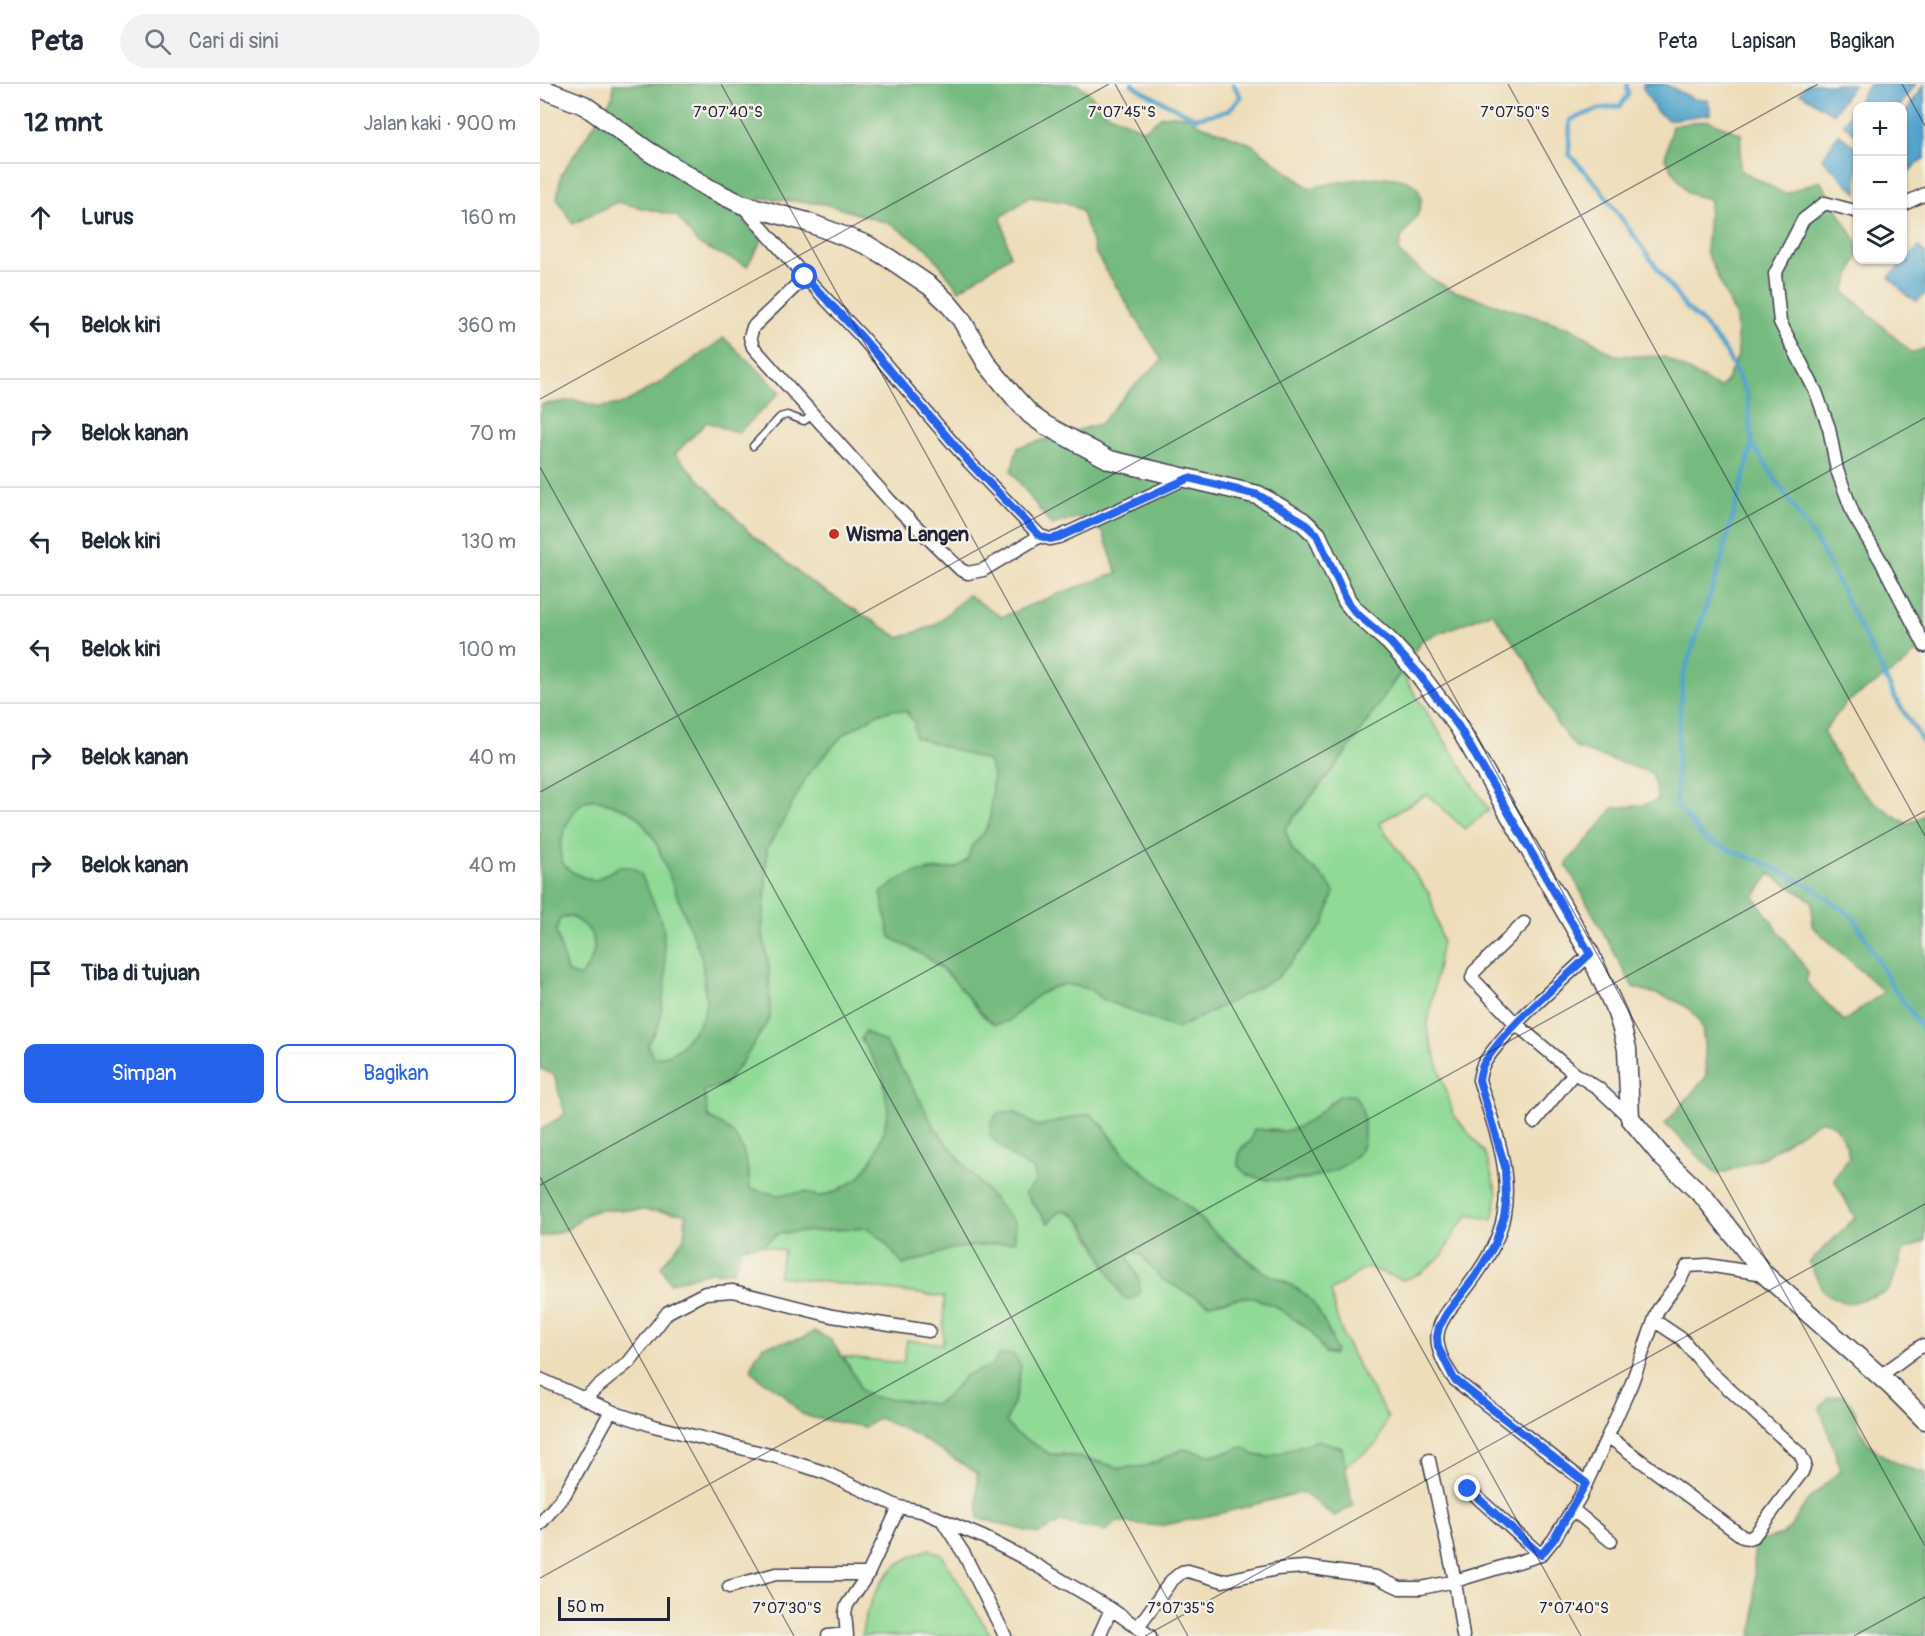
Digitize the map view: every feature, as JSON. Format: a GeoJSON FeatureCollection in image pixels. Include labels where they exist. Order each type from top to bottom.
{"type":"FeatureCollection","features":[{"type":"Feature","properties":{"kind":"street"},"geometry":{"type":"LineString","coordinates":[[540,88],[584,105],[710,189],[741,204],[807,222],[874,249],[930,286],[961,319],[987,364],[1031,415],[1045,425],[1110,460],[1258,495],[1302,521],[1317,535],[1347,601],[1355,612],[1390,642],[1418,673],[1459,727],[1590,954],[1622,1029],[1627,1050],[1630,1118]]}},
{"type":"Feature","properties":{"kind":"street"},"geometry":{"type":"LineString","coordinates":[[1907,203],[1925,195]]}},
{"type":"Feature","properties":{"kind":"street"},"geometry":{"type":"LineString","coordinates":[[1853,211],[1825,203],[1803,220],[1775,274],[1780,322],[1816,392],[1829,428],[1837,470],[1854,516],[1881,561],[1925,646]]}},
{"type":"Feature","properties":{"kind":"street"},"geometry":{"type":"LineString","coordinates":[[741,204],[860,335],[969,462],[1040,536],[1050,539],[1059,537],[1189,478]]}},
{"type":"Feature","properties":{"kind":"street"},"geometry":{"type":"LineString","coordinates":[[805,277],[753,327],[750,336],[753,347],[891,502],[961,570],[968,573],[983,570],[1040,536]]}},
{"type":"Feature","properties":{"kind":"street"},"geometry":{"type":"LineString","coordinates":[[1524,923],[1474,972],[1472,978],[1516,1024],[1574,1073],[1598,1088],[1630,1118],[1663,1158],[1704,1197],[1764,1274],[1880,1376],[1925,1420]]}},
{"type":"Feature","properties":{"kind":"street"},"geometry":{"type":"LineString","coordinates":[[1586,1483],[1454,1379],[1438,1347],[1437,1337],[1439,1327],[1447,1313],[1475,1277],[1495,1244],[1504,1217],[1505,1167],[1479,1080],[1480,1072],[1484,1063],[1516,1024],[1590,954]]}},
{"type":"Feature","properties":{"kind":"street"},"geometry":{"type":"LineString","coordinates":[[1534,1122],[1574,1073]]}},
{"type":"Feature","properties":{"kind":"street"},"geometry":{"type":"LineString","coordinates":[[1138,1627],[1171,1581],[1182,1572],[1188,1571],[1223,1581],[1277,1569],[1305,1567],[1376,1577],[1400,1588],[1421,1588],[1455,1581],[1541,1555],[1554,1539],[1586,1483],[1631,1385],[1658,1310],[1688,1266],[1707,1265],[1764,1274]]}},
{"type":"Feature","properties":{"kind":"street"},"geometry":{"type":"LineString","coordinates":[[584,1398],[629,1362],[668,1312],[705,1293],[733,1291],[832,1316],[929,1331]]}},
{"type":"Feature","properties":{"kind":"street"},"geometry":{"type":"LineString","coordinates":[[1609,1437],[1743,1537],[1754,1536],[1802,1472],[1804,1464],[1800,1454],[1707,1369],[1682,1339],[1655,1321]]}},
{"type":"Feature","properties":{"kind":"street"},"geometry":{"type":"LineString","coordinates":[[1880,1376],[1921,1346],[1925,1347]]}},
{"type":"Feature","properties":{"kind":"street"},"geometry":{"type":"LineString","coordinates":[[540,1379],[654,1426],[777,1457],[826,1473],[899,1507],[921,1511],[1023,1557],[1111,1609],[1150,1636]]}},
{"type":"Feature","properties":{"kind":"street"},"geometry":{"type":"LineString","coordinates":[[540,1524],[565,1494],[611,1410]]}},
{"type":"Feature","properties":{"kind":"street"},"geometry":{"type":"LineString","coordinates":[[1429,1460],[1455,1581],[1463,1636]]}},
{"type":"Feature","properties":{"kind":"street"},"geometry":{"type":"LineString","coordinates":[[1468,1489],[1541,1555]]}},
{"type":"Feature","properties":{"kind":"street"},"geometry":{"type":"LineString","coordinates":[[828,1636],[846,1635],[847,1605],[868,1574],[899,1507]]}},
{"type":"Feature","properties":{"kind":"street"},"geometry":{"type":"LineString","coordinates":[[1572,1509],[1611,1541]]}},
{"type":"Feature","properties":{"kind":"street"},"geometry":{"type":"LineString","coordinates":[[942,1520],[964,1554],[1005,1636]]}},
{"type":"Feature","properties":{"kind":"street"},"geometry":{"type":"LineString","coordinates":[[729,1587],[776,1574],[868,1574]]}},
{"type":"Feature","properties":{"kind":"street"},"geometry":{"type":"LineString","coordinates":[[1099,1636],[1111,1609]]}},
{"type":"Feature","properties":{"kind":"lane"},"geometry":{"type":"LineString","coordinates":[[753,446],[780,417],[787,415],[804,421],[814,414]]}},
{"type":"Feature","properties":{"kind":"green space"},"geometry":{"type":"Polygon","coordinates":[[[613,84],[1077,84],[1086,90],[1105,112],[1144,130],[1162,116],[1195,118],[1196,123],[1251,144],[1309,188],[1356,179],[1393,178],[1408,182],[1418,190],[1421,203],[1416,218],[1401,239],[1399,253],[1429,277],[1451,290],[1574,329],[1614,355],[1664,357],[1720,388],[1727,380],[1738,355],[1736,317],[1706,251],[1710,200],[1688,193],[1665,159],[1672,126],[1708,120],[1741,134],[1740,170],[1785,194],[1820,181],[1853,235],[1855,264],[1844,291],[1912,353],[1925,348],[1925,648],[1913,654],[1906,663],[1846,703],[1824,731],[1829,744],[1852,779],[1875,803],[1907,824],[1925,815],[1925,1241],[1904,1250],[1887,1292],[1847,1304],[1824,1293],[1809,1263],[1855,1218],[1834,1179],[1849,1157],[1846,1144],[1835,1126],[1823,1121],[1817,1122],[1764,1157],[1718,1175],[1665,1124],[1706,1077],[1701,1025],[1696,1016],[1681,1004],[1633,987],[1566,864],[1613,808],[1644,805],[1658,800],[1652,773],[1576,748],[1557,724],[1528,663],[1492,612],[1422,640],[1342,758],[1285,829],[1293,851],[1327,881],[1334,892],[1324,924],[1277,978],[1177,1029],[1103,999],[1089,989],[1066,984],[1038,995],[1008,1021],[995,1025],[981,1013],[940,967],[890,937],[881,893],[902,878],[915,873],[956,868],[967,860],[972,846],[983,834],[990,821],[993,774],[988,761],[915,737],[914,722],[906,711],[892,710],[877,714],[843,735],[808,774],[767,848],[762,929],[769,968],[770,1018],[743,1061],[725,1084],[704,1091],[708,1117],[728,1129],[737,1139],[746,1160],[750,1189],[778,1195],[806,1192],[818,1197],[835,1192],[858,1179],[874,1157],[888,1111],[883,1076],[861,1039],[865,1032],[885,1042],[934,1127],[1015,1223],[1015,1241],[951,1249],[903,1265],[882,1239],[868,1228],[779,1233],[762,1245],[742,1247],[733,1272],[709,1272],[670,1283],[661,1266],[684,1238],[686,1214],[644,1210],[598,1210],[585,1215],[568,1229],[540,1237],[540,1130],[565,1114],[554,1075],[540,1068],[540,405],[574,400],[600,407],[623,404],[663,381],[724,338],[781,392],[738,433],[707,422],[675,454],[751,534],[812,583],[900,638],[935,625],[968,595],[1002,617],[1117,573],[1103,533],[1080,517],[1051,525],[1011,471],[1018,447],[1100,424],[1130,390],[1162,360],[1096,254],[1081,210],[1065,202],[1030,197],[1001,217],[1010,256],[959,290],[928,249],[891,224],[825,204],[761,198],[745,222],[762,240],[747,266],[698,244],[677,216],[617,202],[573,224],[557,198],[561,175],[613,96],[613,84]],[[600,800],[586,801],[580,805],[569,819],[565,829],[561,856],[565,867],[569,870],[595,881],[618,867],[631,867],[641,874],[663,924],[666,979],[660,1020],[647,1044],[654,1058],[668,1055],[679,1049],[704,1015],[706,1001],[702,958],[655,840],[639,818],[627,810],[600,800]],[[1770,874],[1754,897],[1808,972],[1806,982],[1844,1021],[1884,992],[1812,926],[1812,901],[1770,874]],[[571,916],[559,920],[556,931],[567,972],[579,977],[588,967],[594,947],[587,928],[571,916]]]}},
{"type":"Feature","properties":{"kind":"green space"},"geometry":{"type":"Polygon","coordinates":[[[1401,672],[1489,810],[1465,829],[1427,794],[1379,823],[1430,895],[1442,941],[1427,1029],[1453,1114],[1485,1153],[1497,1193],[1493,1220],[1470,1214],[1456,1230],[1442,1256],[1421,1273],[1403,1280],[1367,1267],[1331,1291],[1334,1309],[1346,1341],[1361,1372],[1388,1417],[1377,1444],[1345,1466],[1342,1448],[1318,1440],[1269,1457],[1254,1455],[1243,1447],[1209,1455],[1183,1449],[1147,1466],[1120,1468],[1064,1454],[1050,1454],[1015,1433],[1006,1422],[1016,1395],[1021,1366],[999,1355],[991,1366],[965,1376],[947,1397],[935,1404],[873,1397],[860,1390],[844,1357],[903,1363],[907,1340],[943,1344],[944,1297],[778,1276],[784,1251],[762,1245],[779,1233],[868,1228],[882,1239],[904,1265],[951,1249],[1014,1241],[1014,1223],[934,1127],[885,1042],[865,1032],[861,1039],[883,1076],[888,1111],[874,1157],[858,1179],[834,1192],[818,1197],[806,1192],[778,1195],[750,1189],[749,1175],[733,1133],[708,1117],[703,1091],[725,1084],[770,1018],[769,968],[762,929],[767,848],[808,774],[843,735],[877,714],[892,710],[905,711],[932,735],[988,761],[993,774],[990,821],[983,834],[972,846],[967,860],[956,868],[928,870],[902,878],[933,962],[955,981],[983,1016],[995,1025],[1008,1021],[1038,995],[1066,984],[1089,989],[1103,999],[1177,1029],[1334,892],[1327,881],[1293,851],[1285,829],[1342,758],[1401,672]],[[1340,1095],[1300,1126],[1284,1131],[1269,1129],[1243,1146],[1239,1152],[1238,1166],[1248,1175],[1288,1181],[1304,1180],[1340,1167],[1340,1095]],[[1014,1111],[991,1136],[1011,1156],[1035,1171],[1035,1183],[1025,1193],[1048,1223],[1057,1213],[1064,1210],[1077,1216],[1100,1253],[1105,1266],[1139,1283],[1128,1257],[1132,1252],[1139,1253],[1163,1280],[1209,1304],[1244,1297],[1254,1298],[1275,1306],[1310,1330],[1325,1353],[1332,1338],[1307,1296],[1258,1267],[1212,1230],[1193,1210],[1126,1156],[1101,1123],[1077,1116],[1065,1122],[1036,1127],[1014,1111]]]}},
{"type":"Feature","properties":{"kind":"green space"},"geometry":{"type":"Polygon","coordinates":[[[600,800],[627,810],[639,818],[655,840],[702,958],[706,1001],[704,1015],[679,1049],[667,1055],[654,1058],[646,1044],[655,1033],[618,867],[595,881],[569,869],[563,863],[561,856],[562,838],[574,811],[586,801],[600,800]]]}},
{"type":"Feature","properties":{"kind":"green space"},"geometry":{"type":"Polygon","coordinates":[[[571,916],[587,928],[594,947],[588,967],[579,977],[567,972],[556,931],[559,920],[571,916]]]}},
{"type":"Feature","properties":{"kind":"green space"},"geometry":{"type":"Polygon","coordinates":[[[1340,1095],[1354,1095],[1363,1113],[1363,1144],[1352,1159],[1326,1173],[1293,1180],[1261,1179],[1248,1174],[1238,1166],[1240,1152],[1250,1142],[1254,1129],[1280,1131],[1299,1126],[1314,1117],[1340,1095]]]}},
{"type":"Feature","properties":{"kind":"green space"},"geometry":{"type":"Polygon","coordinates":[[[1013,1111],[1037,1126],[1090,1114],[1131,1161],[1183,1202],[1248,1261],[1306,1295],[1328,1329],[1336,1351],[1333,1355],[1325,1353],[1310,1330],[1275,1306],[1254,1298],[1244,1297],[1209,1304],[1163,1280],[1139,1253],[1132,1252],[1128,1257],[1138,1279],[1139,1292],[1132,1298],[1123,1297],[1089,1231],[1073,1214],[1063,1210],[1048,1223],[1025,1193],[1035,1183],[1035,1171],[1011,1156],[990,1136],[991,1123],[998,1113],[1013,1111]]]}},
{"type":"Feature","properties":{"kind":"green space"},"geometry":{"type":"Polygon","coordinates":[[[814,1331],[831,1340],[856,1378],[860,1390],[873,1397],[935,1404],[947,1397],[965,1376],[991,1366],[999,1355],[1013,1354],[1021,1366],[1016,1395],[1006,1422],[1015,1433],[1050,1454],[1078,1457],[1120,1468],[1147,1466],[1183,1449],[1209,1455],[1243,1447],[1254,1455],[1269,1457],[1318,1440],[1342,1448],[1353,1506],[1334,1516],[1302,1492],[1160,1526],[1118,1522],[1105,1531],[1060,1522],[1038,1534],[978,1518],[977,1473],[916,1435],[879,1418],[865,1427],[813,1418],[800,1413],[783,1393],[760,1379],[751,1370],[763,1346],[803,1338],[814,1331]]]}},
{"type":"Feature","properties":{"kind":"green space"},"geometry":{"type":"Polygon","coordinates":[[[1843,1395],[1851,1405],[1866,1440],[1873,1447],[1898,1464],[1925,1472],[1925,1636],[1751,1636],[1755,1622],[1754,1543],[1782,1535],[1791,1526],[1807,1501],[1841,1470],[1820,1408],[1829,1398],[1843,1395]]]}},
{"type":"Feature","properties":{"kind":"green space"},"geometry":{"type":"Polygon","coordinates":[[[929,1549],[942,1555],[991,1636],[862,1636],[869,1606],[879,1586],[900,1563],[929,1549]]]}},
{"type":"Feature","properties":{"kind":"water"},"geometry":{"type":"Polygon","coordinates":[[[1643,84],[1665,84],[1694,99],[1708,100],[1711,114],[1668,120],[1656,111],[1643,84]]]}},
{"type":"Feature","properties":{"kind":"water"},"geometry":{"type":"Polygon","coordinates":[[[1807,84],[1854,84],[1833,114],[1800,93],[1807,84]]]}},
{"type":"Feature","properties":{"kind":"water"},"geometry":{"type":"Polygon","coordinates":[[[1869,84],[1916,84],[1903,102],[1857,102],[1869,84]]]}},
{"type":"Feature","properties":{"kind":"water"},"geometry":{"type":"Polygon","coordinates":[[[1924,84],[1925,158],[1908,172],[1907,171],[1907,111],[1924,84]]]}},
{"type":"Feature","properties":{"kind":"water"},"geometry":{"type":"Polygon","coordinates":[[[1853,109],[1853,132],[1843,124],[1853,109]]]}},
{"type":"Feature","properties":{"kind":"water"},"geometry":{"type":"Polygon","coordinates":[[[1838,134],[1853,145],[1853,189],[1822,159],[1838,134]]]}},
{"type":"Feature","properties":{"kind":"water"},"geometry":{"type":"Polygon","coordinates":[[[1919,247],[1925,253],[1925,294],[1917,301],[1907,296],[1889,277],[1902,264],[1907,264],[1907,259],[1919,247]]]}},
{"type":"Feature","properties":{"kind":"waterway"},"geometry":{"type":"LineString","coordinates":[[1132,84],[1195,118],[1228,111],[1241,97],[1233,84]]}},
{"type":"Feature","properties":{"kind":"waterway"},"geometry":{"type":"LineString","coordinates":[[1627,84],[1628,95],[1620,106],[1599,109],[1570,120],[1569,154],[1599,187],[1685,307],[1701,321],[1726,352],[1747,395],[1752,444],[1820,547],[1897,701],[1925,745]]}},
{"type":"Feature","properties":{"kind":"waterway"},"geometry":{"type":"LineString","coordinates":[[1752,445],[1719,568],[1683,676],[1676,804],[1705,840],[1759,861],[1812,887],[1854,918],[1892,985],[1925,1033]]}},
{"type":"Feature","properties":{"kind":"place","name":"Wisma Langen"},"geometry":{"type":"Point","coordinates":[834,534]}},
{"type":"Feature","properties":{"kind":"route"},"geometry":{"type":"LineString","coordinates":[[805,277],[860,335],[969,462],[1040,536],[1050,539],[1059,537],[1189,478],[1258,495],[1302,521],[1317,535],[1347,601],[1355,612],[1390,642],[1431,688],[1459,727],[1590,954],[1516,1024],[1484,1063],[1480,1072],[1479,1080],[1505,1167],[1504,1217],[1495,1244],[1475,1277],[1447,1313],[1439,1327],[1437,1337],[1438,1347],[1454,1379],[1586,1483],[1554,1539],[1541,1555],[1468,1489]]}}]}
